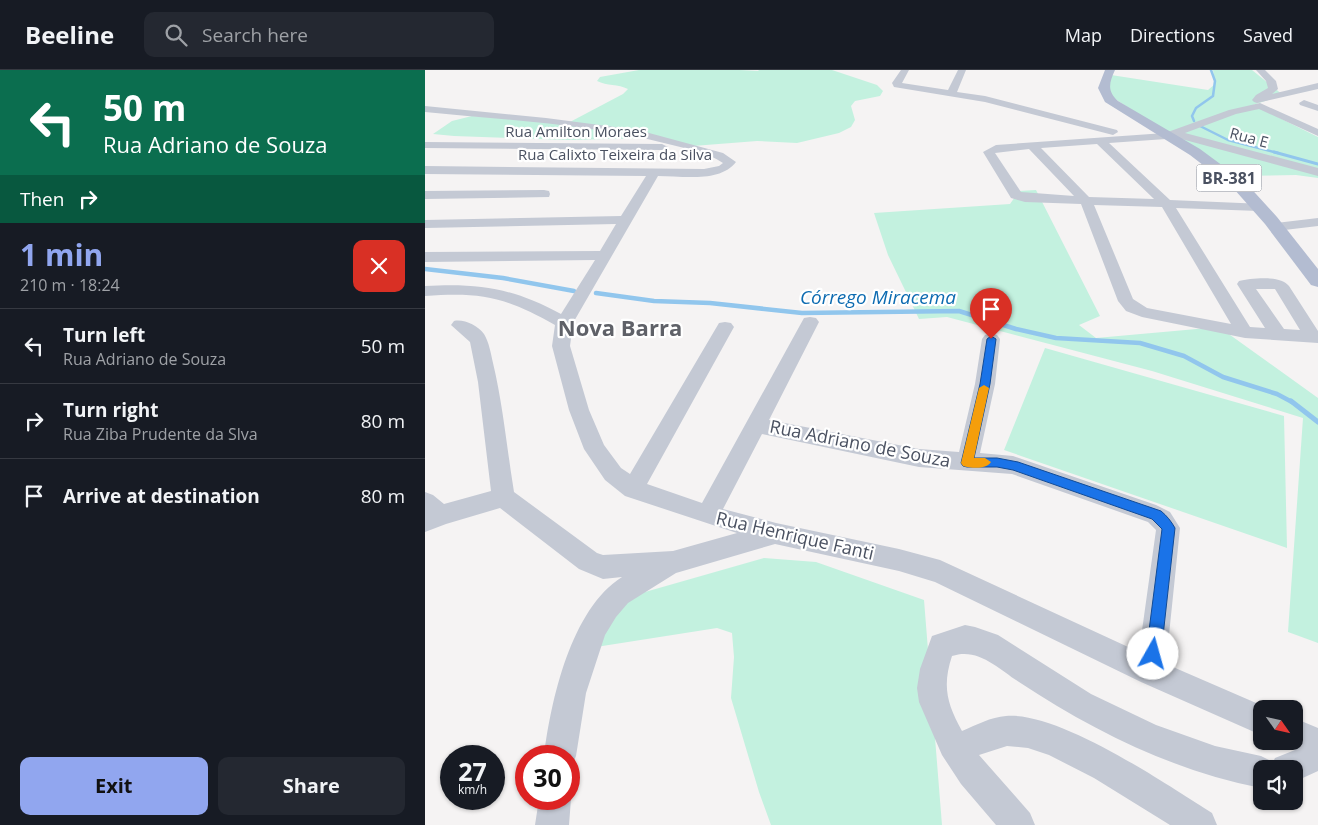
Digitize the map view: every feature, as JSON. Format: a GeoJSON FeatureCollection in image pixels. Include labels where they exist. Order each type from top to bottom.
{"type":"FeatureCollection","features":[{"type":"Feature","properties":{"kind":"main road","name":"BR-381"},"geometry":{"type":"LineString","coordinates":[[1110,70],[1104,81],[1103,89],[1105,96],[1114,104],[1169,134],[1240,186],[1277,227],[1317,277]]}},
{"type":"Feature","properties":{"kind":"street"},"geometry":{"type":"LineString","coordinates":[[905,70],[897,85],[951,93],[982,103],[1138,138]]}},
{"type":"Feature","properties":{"kind":"street"},"geometry":{"type":"LineString","coordinates":[[951,93],[962,70]]}},
{"type":"Feature","properties":{"kind":"street"},"geometry":{"type":"LineString","coordinates":[[1258,103],[1259,97],[1274,87],[1273,83],[1260,70]]}},
{"type":"Feature","properties":{"kind":"street"},"geometry":{"type":"LineString","coordinates":[[1259,207],[1025,198],[1016,195],[989,152],[992,149],[1169,134],[1258,103],[1318,86]]}},
{"type":"Feature","properties":{"kind":"street"},"geometry":{"type":"LineString","coordinates":[[1299,91],[1318,100]]}},
{"type":"Feature","properties":{"kind":"street"},"geometry":{"type":"LineString","coordinates":[[1258,103],[1318,100]]}},
{"type":"Feature","properties":{"kind":"street"},"geometry":{"type":"LineString","coordinates":[[1305,102],[1318,108]]}},
{"type":"Feature","properties":{"kind":"street"},"geometry":{"type":"LineString","coordinates":[[1258,103],[1318,133]]}},
{"type":"Feature","properties":{"kind":"street","name":"Rua Calixto Teixeira da Silva"},"geometry":{"type":"LineString","coordinates":[[425,109],[546,121],[652,136],[719,155],[730,162],[723,169],[704,173],[425,170]]}},
{"type":"Feature","properties":{"kind":"street","name":"Rua E"},"geometry":{"type":"LineString","coordinates":[[1169,134],[1318,172]]}},
{"type":"Feature","properties":{"kind":"street"},"geometry":{"type":"LineString","coordinates":[[1099,140],[1167,204],[1245,332]]}},
{"type":"Feature","properties":{"kind":"street","name":"Rua Amilton Moraes"},"geometry":{"type":"LineString","coordinates":[[425,145],[656,147],[676,150],[706,160],[723,169]]}},
{"type":"Feature","properties":{"kind":"street"},"geometry":{"type":"LineString","coordinates":[[1031,146],[1086,201],[1126,301],[1132,307],[1143,312],[1245,332],[1316,337]]}},
{"type":"Feature","properties":{"kind":"street"},"geometry":{"type":"LineString","coordinates":[[425,156],[617,159]]}},
{"type":"Feature","properties":{"kind":"street"},"geometry":{"type":"LineString","coordinates":[[674,160],[691,164],[704,173]]}},
{"type":"Feature","properties":{"kind":"street"},"geometry":{"type":"LineString","coordinates":[[525,221],[560,172]]}},
{"type":"Feature","properties":{"kind":"street"},"geometry":{"type":"LineString","coordinates":[[425,292],[459,289],[497,294],[516,299],[564,322],[654,173]]}},
{"type":"Feature","properties":{"kind":"street"},"geometry":{"type":"LineString","coordinates":[[425,195],[542,196],[557,205],[595,220]]}},
{"type":"Feature","properties":{"kind":"street"},"geometry":{"type":"LineString","coordinates":[[425,224],[624,220]]}},
{"type":"Feature","properties":{"kind":"street"},"geometry":{"type":"LineString","coordinates":[[1277,227],[1318,222]]}},
{"type":"Feature","properties":{"kind":"street"},"geometry":{"type":"LineString","coordinates":[[425,257],[606,255]]}},
{"type":"Feature","properties":{"kind":"street"},"geometry":{"type":"LineString","coordinates":[[1278,334],[1245,284],[1277,284],[1281,286],[1316,337]]}},
{"type":"Feature","properties":{"kind":"street","name":"Rua Henrique Fanti"},"geometry":{"type":"LineString","coordinates":[[564,322],[561,346],[579,410],[595,449],[613,474],[633,489],[708,515],[777,534],[899,560],[940,572],[1151,672],[1253,717]]}},
{"type":"Feature","properties":{"kind":"street"},"geometry":{"type":"LineString","coordinates":[[708,515],[811,322]]}},
{"type":"Feature","properties":{"kind":"street"},"geometry":{"type":"LineString","coordinates":[[460,325],[476,336],[479,342],[489,391],[503,497],[588,561],[603,567],[673,562],[777,534]]}},
{"type":"Feature","properties":{"kind":"street"},"geometry":{"type":"LineString","coordinates":[[633,489],[725,327]]}},
{"type":"Feature","properties":{"kind":"street"},"geometry":{"type":"LineString","coordinates":[[967,463],[985,384],[991,339]]}},
{"type":"Feature","properties":{"kind":"street","name":"Rua Adriano de Souza"},"geometry":{"type":"LineString","coordinates":[[757,425],[919,458],[967,463],[997,462],[1013,465],[1157,515],[1169,528],[1151,672]]}},
{"type":"Feature","properties":{"kind":"street"},"geometry":{"type":"LineString","coordinates":[[430,513],[503,497]]}},
{"type":"Feature","properties":{"kind":"street"},"geometry":{"type":"LineString","coordinates":[[561,745],[563,730],[579,667],[599,619],[619,595],[673,562]]}},
{"type":"Feature","properties":{"kind":"street"},"geometry":{"type":"LineString","coordinates":[[1018,825],[979,782],[956,748],[944,730],[932,697],[933,666],[942,646],[959,638],[972,638],[988,645],[1080,704],[1167,745],[1225,765],[1253,770]]}},
{"type":"Feature","properties":{"kind":"street"},"geometry":{"type":"LineString","coordinates":[[956,748],[1005,731],[1026,732],[1059,743],[1099,764],[1200,825]]}},
{"type":"Feature","properties":{"kind":"street"},"geometry":{"type":"LineString","coordinates":[[1303,738],[1318,744]]}},
{"type":"Feature","properties":{"kind":"street"},"geometry":{"type":"LineString","coordinates":[[1303,764],[1318,750]]}},
{"type":"Feature","properties":{"kind":"street"},"geometry":{"type":"LineString","coordinates":[[552,825],[554,810]]}},
{"type":"Feature","properties":{"kind":"green space"},"geometry":{"type":"Polygon","coordinates":[[[639,70],[832,70],[877,85],[883,91],[880,96],[855,101],[851,106],[855,120],[851,127],[839,133],[797,143],[757,141],[693,146],[647,138],[569,140],[433,134],[452,121],[472,116],[568,123],[623,94],[628,89],[597,81],[600,77],[639,70]]]}},
{"type":"Feature","properties":{"kind":"green space"},"geometry":{"type":"Polygon","coordinates":[[[1213,70],[1252,70],[1283,95],[1253,105],[1318,137],[1318,178],[1296,175],[1233,176],[1106,93],[1111,75],[1208,90],[1215,84],[1213,70]]]}},
{"type":"Feature","properties":{"kind":"green space"},"geometry":{"type":"Polygon","coordinates":[[[1036,190],[1100,316],[1079,325],[1096,338],[1219,327],[1318,398],[1318,643],[1288,632],[1303,418],[1152,371],[947,317],[919,319],[888,255],[874,213],[1010,204],[1019,191],[1036,190]]]}},
{"type":"Feature","properties":{"kind":"green space"},"geometry":{"type":"Polygon","coordinates":[[[1045,348],[1284,416],[1287,548],[1004,450],[1045,348]]]}},
{"type":"Feature","properties":{"kind":"green space"},"geometry":{"type":"Polygon","coordinates":[[[764,558],[816,562],[924,600],[942,825],[771,825],[759,792],[731,698],[734,657],[732,633],[717,628],[596,647],[603,604],[764,558]]]}},
{"type":"Feature","properties":{"kind":"waterway"},"geometry":{"type":"LineString","coordinates":[[1194,121],[1192,116],[1196,108],[1213,96],[1215,81],[1211,70]]}},
{"type":"Feature","properties":{"kind":"waterway"},"geometry":{"type":"LineString","coordinates":[[1200,126],[1228,140],[1278,153]]}},
{"type":"Feature","properties":{"kind":"waterway"},"geometry":{"type":"LineString","coordinates":[[1274,152],[1318,164]]}},
{"type":"Feature","properties":{"kind":"waterway","name":"Córrego Miracema"},"geometry":{"type":"LineString","coordinates":[[425,269],[503,278],[574,291]]}},
{"type":"Feature","properties":{"kind":"waterway","name":"Córrego Miracema"},"geometry":{"type":"LineString","coordinates":[[596,293],[654,301],[710,303],[802,313],[959,311],[1016,329],[1056,338],[1140,343],[1184,356],[1223,377],[1277,394],[1292,402]]}},
{"type":"Feature","properties":{"kind":"waterway","name":"Córrego Miracema"},"geometry":{"type":"LineString","coordinates":[[1291,401],[1318,422]]}},
{"type":"Feature","properties":{"kind":"slow traffic"},"geometry":{"type":"LineString","coordinates":[[984,388],[967,463],[985,462]]}},
{"type":"Feature","properties":{"kind":"district","name":"Nova Barra"},"geometry":{"type":"Point","coordinates":[620,328]}},
{"type":"Feature","properties":{"kind":"route"},"geometry":{"type":"LineString","coordinates":[[991,339],[985,384],[967,463],[997,462],[1013,465],[1157,515],[1162,519],[1169,528],[1153,654]]}}]}
